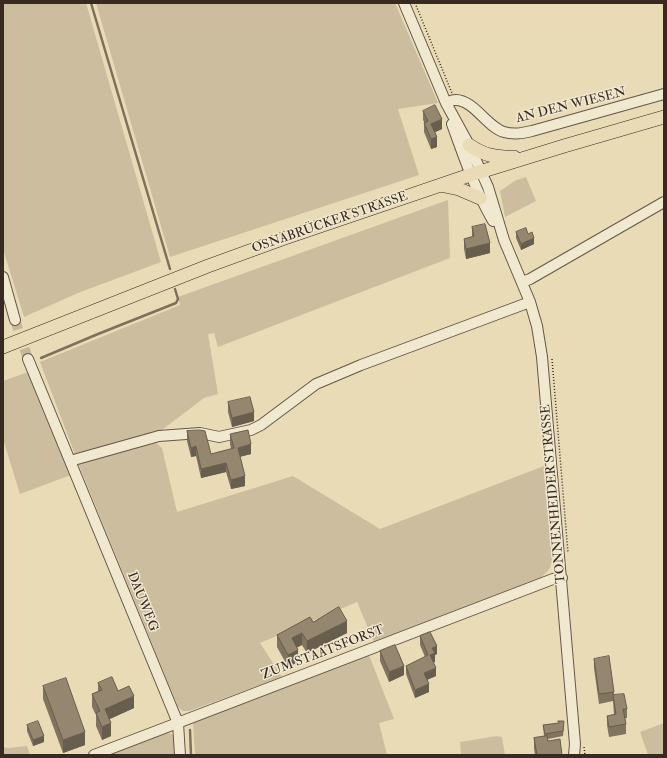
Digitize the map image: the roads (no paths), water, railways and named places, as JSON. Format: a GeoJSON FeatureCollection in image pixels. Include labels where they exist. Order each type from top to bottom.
{"type":"FeatureCollection","features":[{"type":"Feature","properties":{"kind":"main road","name":"OSNABRÜCKER STRASSE"},"geometry":{"type":"LineString","coordinates":[[3,347],[208,266],[439,185],[664,117]]}},
{"type":"Feature","properties":{"kind":"main road"},"geometry":{"type":"LineString","coordinates":[[469,145],[482,154],[504,158],[528,157]]}},
{"type":"Feature","properties":{"kind":"main road"},"geometry":{"type":"LineString","coordinates":[[439,185],[459,189],[480,198]]}},
{"type":"Feature","properties":{"kind":"street","name":"TONNENHEIDER STRASSE"},"geometry":{"type":"LineString","coordinates":[[404,3],[469,145],[480,198],[504,240]]}},
{"type":"Feature","properties":{"kind":"street","name":"AN DEN WIESEN"},"geometry":{"type":"LineString","coordinates":[[450,102],[463,102],[496,128],[503,132],[512,134],[532,131],[664,94]]}},
{"type":"Feature","properties":{"kind":"street","name":"TONNENHEIDER STRASSE"},"geometry":{"type":"LineString","coordinates":[[450,102],[450,119],[476,173],[522,282],[537,326],[542,357],[562,578],[574,755]]}},
{"type":"Feature","properties":{"kind":"street"},"geometry":{"type":"LineString","coordinates":[[522,282],[530,279],[664,202]]}},
{"type":"Feature","properties":{"kind":"street"},"geometry":{"type":"LineString","coordinates":[[3,277],[5,291],[15,320]]}},
{"type":"Feature","properties":{"kind":"street"},"geometry":{"type":"LineString","coordinates":[[70,461],[159,436],[200,434],[219,437],[251,430],[261,425],[316,384],[361,365],[530,302]]}},
{"type":"Feature","properties":{"kind":"street","name":"DAUWEG"},"geometry":{"type":"LineString","coordinates":[[28,359],[178,723],[180,755]]}},
{"type":"Feature","properties":{"kind":"street","name":"ZUM STAATSFORST"},"geometry":{"type":"LineString","coordinates":[[94,755],[546,582],[562,578]]}},
{"type":"Feature","properties":{"kind":"waterway"},"geometry":{"type":"LineString","coordinates":[[91,3],[170,269]]}},
{"type":"Feature","properties":{"kind":"waterway"},"geometry":{"type":"LineString","coordinates":[[41,358],[176,303],[178,299],[175,289]]}},
{"type":"Feature","properties":{"kind":"waterway"},"geometry":{"type":"LineString","coordinates":[[190,730],[191,755]]}},
{"type":"Feature","properties":{"kind":"tunnel"},"geometry":{"type":"LineString","coordinates":[[15,320],[28,359]]}}]}
